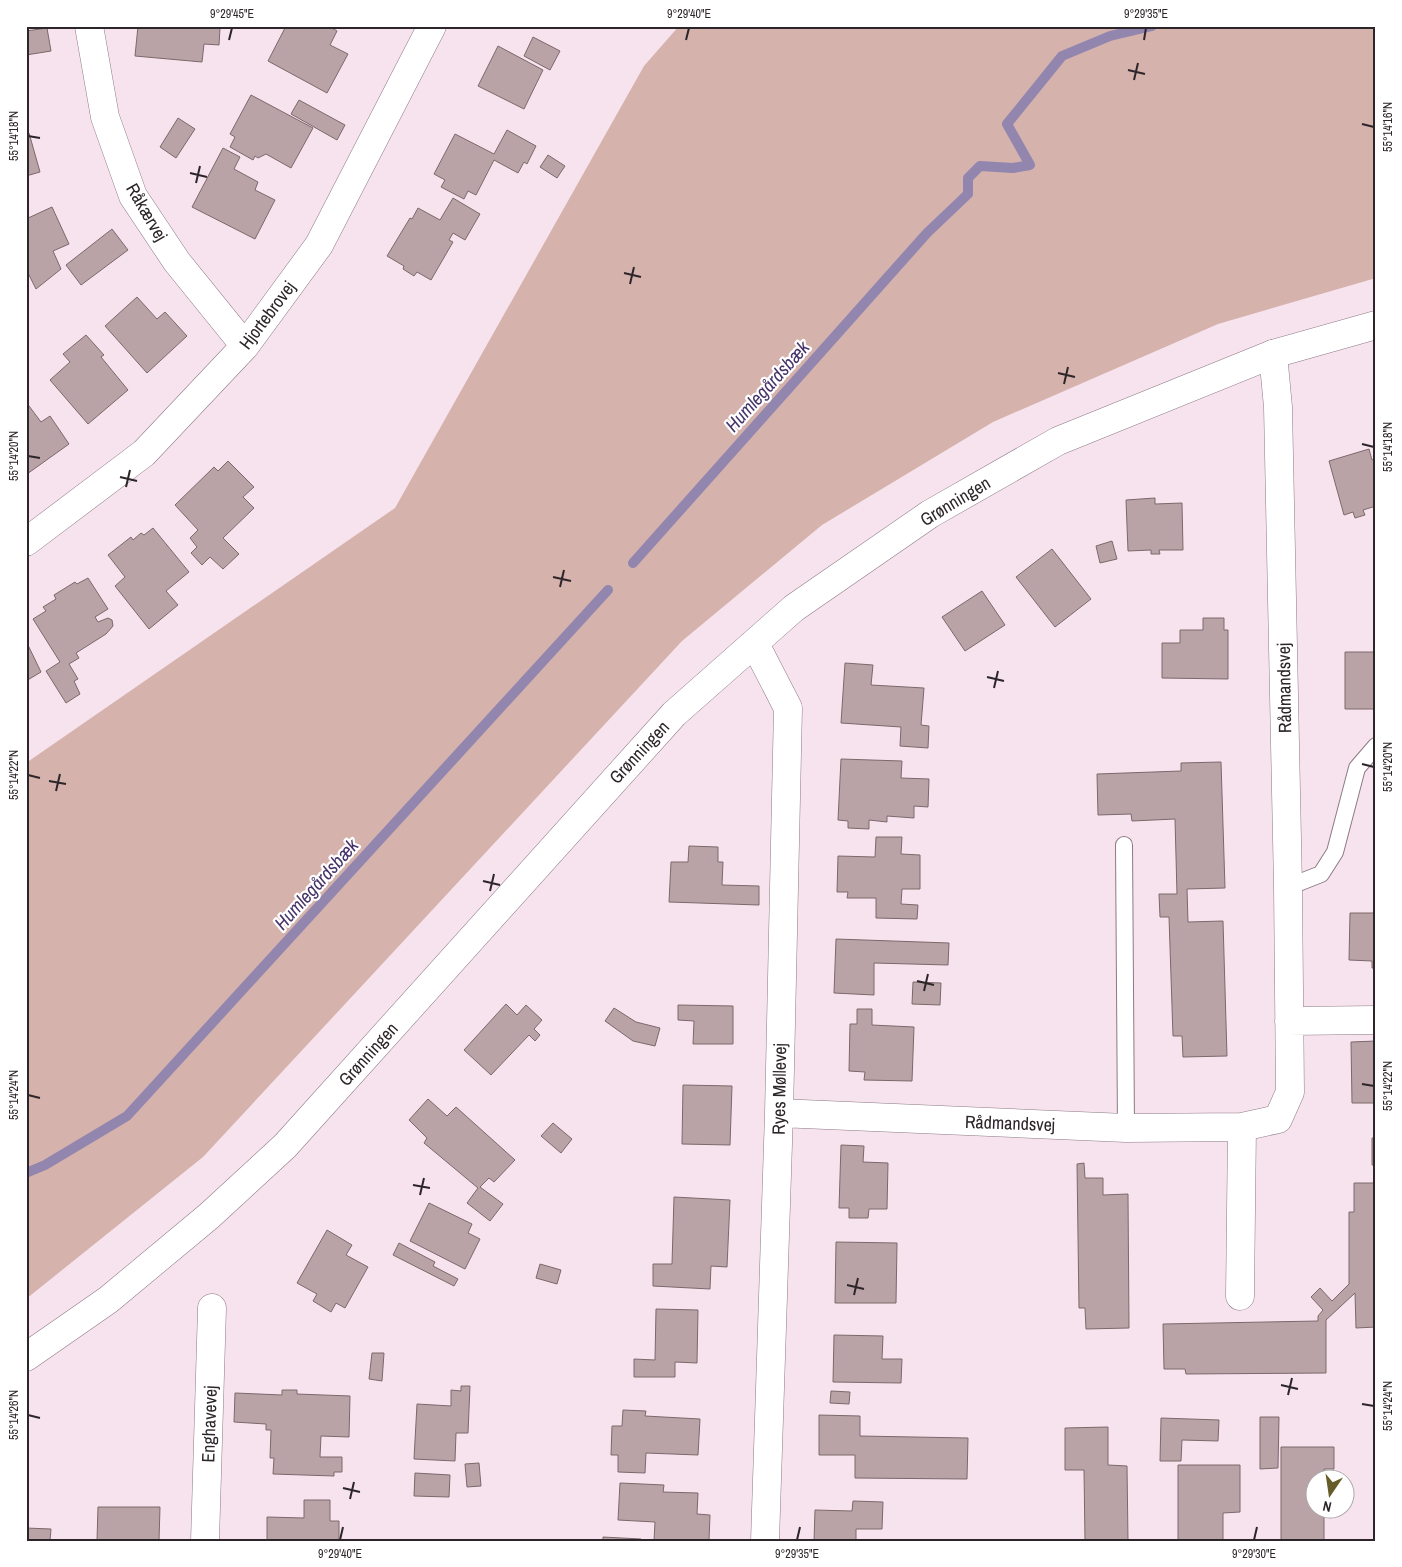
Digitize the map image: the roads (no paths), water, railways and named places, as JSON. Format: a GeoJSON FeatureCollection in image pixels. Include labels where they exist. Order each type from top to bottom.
{"type":"FeatureCollection","features":[{"type":"Feature","properties":{"kind":"street","name":"Råkærvej"},"geometry":{"type":"LineString","coordinates":[[89,26],[105,117],[133,196],[177,262],[245,346]]}},
{"type":"Feature","properties":{"kind":"street","name":"Hjortebrovej"},"geometry":{"type":"LineString","coordinates":[[26,542],[144,453],[245,346],[319,245],[432,26]]}},
{"type":"Feature","properties":{"kind":"street","name":"Grønningen"},"geometry":{"type":"LineString","coordinates":[[26,1357],[108,1300],[209,1216],[286,1146],[674,714],[794,608],[930,514],[1058,441],[1273,354],[1376,325]]}},
{"type":"Feature","properties":{"kind":"street","name":"Rådmandsvej"},"geometry":{"type":"LineString","coordinates":[[779,1114],[1126,1128],[1242,1127],[1278,1119],[1290,1092],[1288,887],[1278,408],[1273,354]]}},
{"type":"Feature","properties":{"kind":"street","name":"Ryes Møllevej"},"geometry":{"type":"LineString","coordinates":[[755,644],[788,708],[779,1114],[765,1541]]}},
{"type":"Feature","properties":{"kind":"street"},"geometry":{"type":"LineString","coordinates":[[1289,1021],[1376,1020]]}},
{"type":"Feature","properties":{"kind":"street"},"geometry":{"type":"LineString","coordinates":[[1240,1296],[1242,1127]]}},
{"type":"Feature","properties":{"kind":"street","name":"Enghavevej"},"geometry":{"type":"LineString","coordinates":[[205,1541],[212,1308]]}},
{"type":"Feature","properties":{"kind":"lane"},"geometry":{"type":"LineString","coordinates":[[1288,887],[1321,874],[1335,852],[1357,768],[1376,746]]}},
{"type":"Feature","properties":{"kind":"lane"},"geometry":{"type":"LineString","coordinates":[[1124,845],[1126,1128]]}},
{"type":"Feature","properties":{"kind":"waterway","name":"Humlegårdsbæk"},"geometry":{"type":"LineString","coordinates":[[633,563],[927,233],[968,194],[968,178],[980,166],[1013,168],[1030,165],[1007,124],[1062,56],[1110,36],[1152,26]]}},
{"type":"Feature","properties":{"kind":"waterway","name":"Humlegårdsbæk"},"geometry":{"type":"LineString","coordinates":[[26,1173],[45,1165],[127,1116],[608,590]]}}]}
